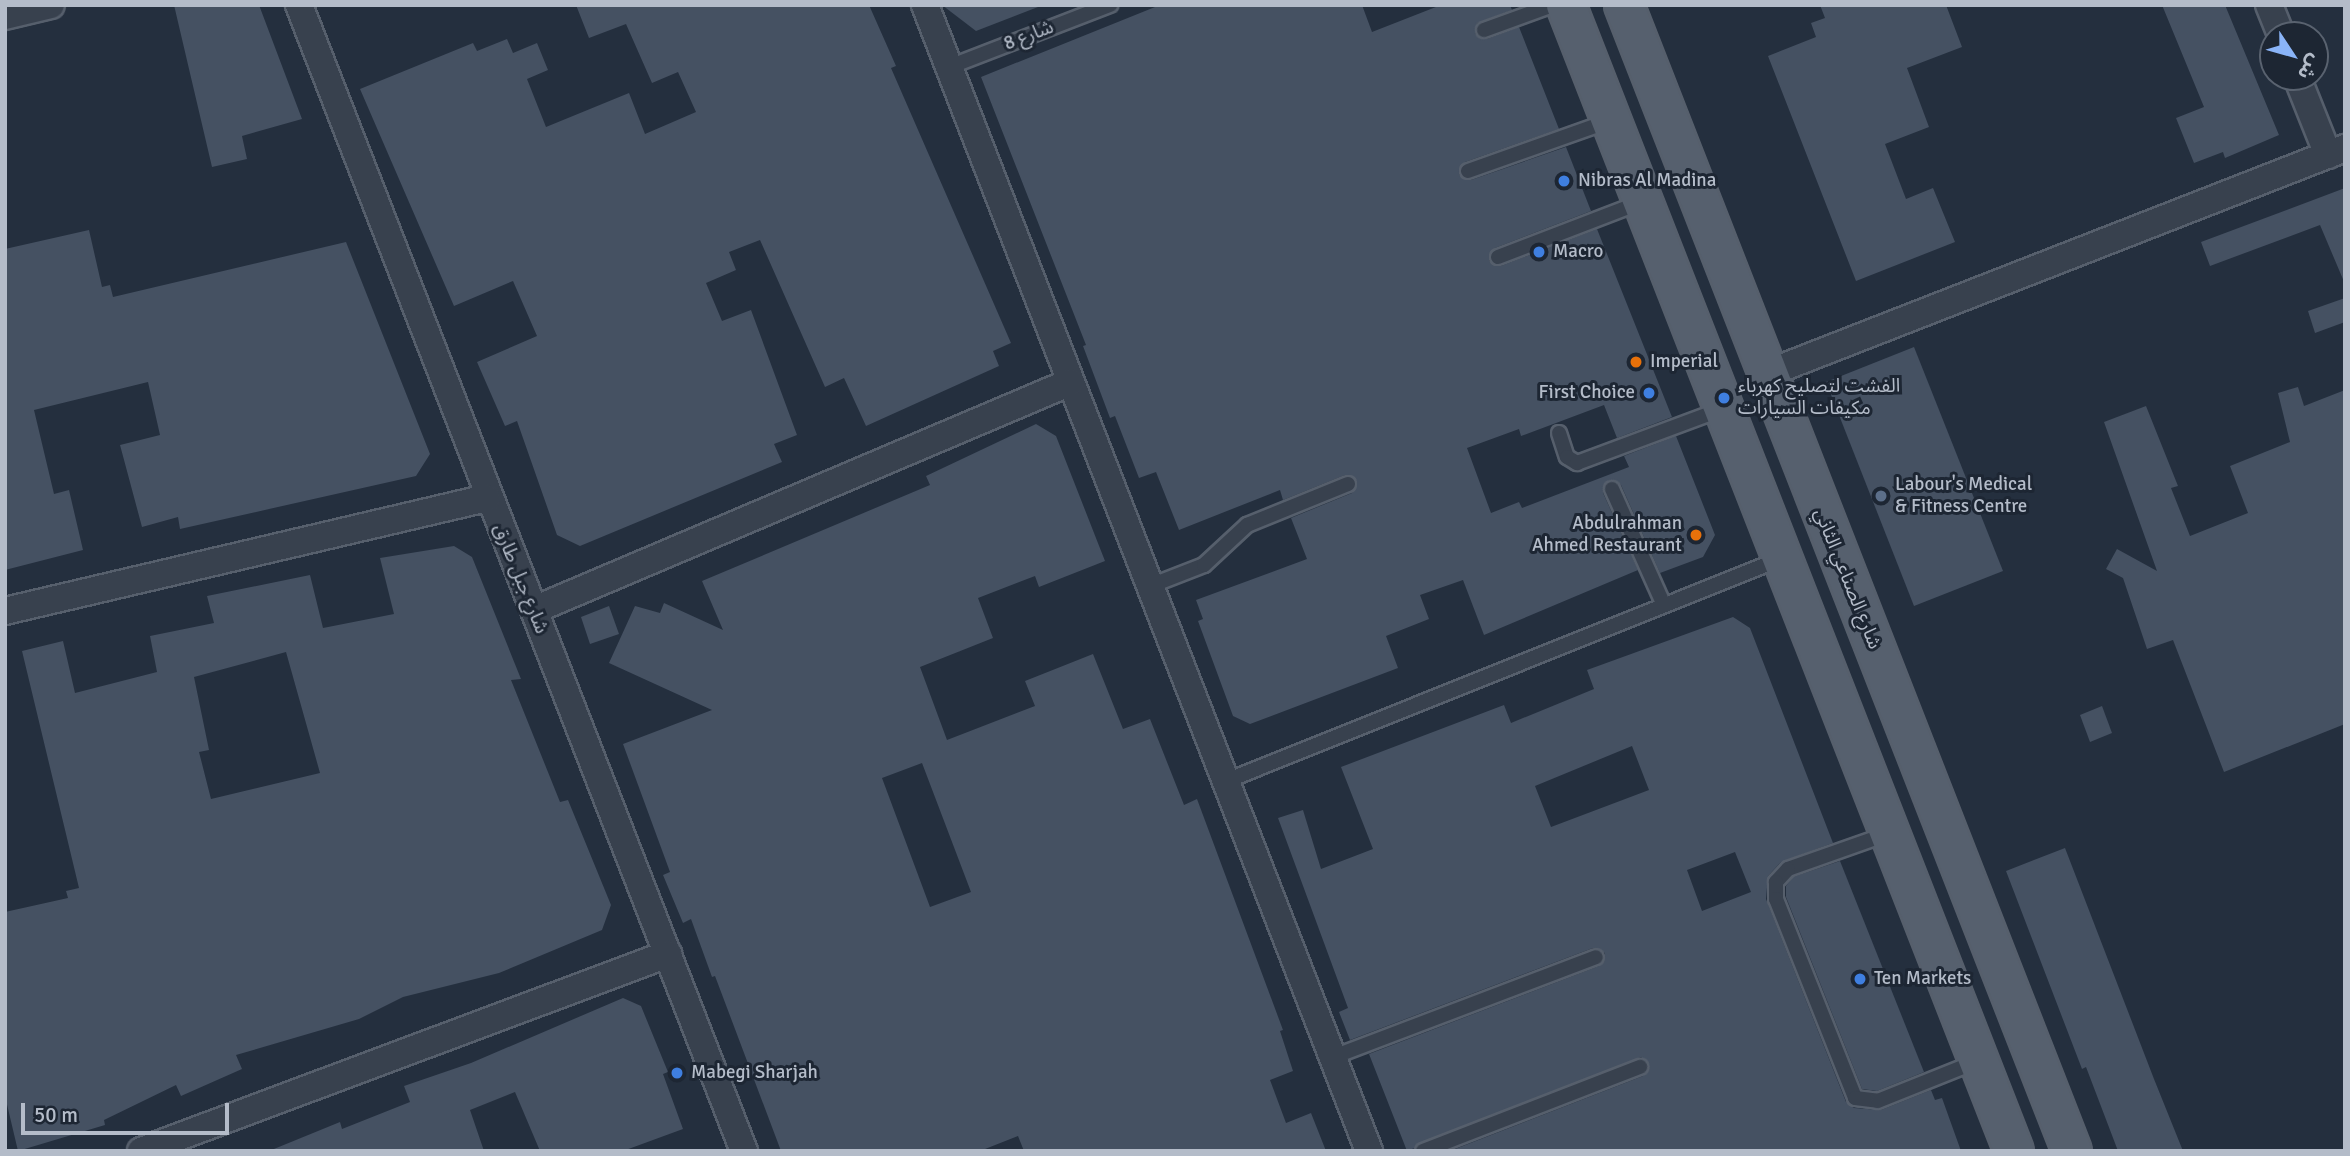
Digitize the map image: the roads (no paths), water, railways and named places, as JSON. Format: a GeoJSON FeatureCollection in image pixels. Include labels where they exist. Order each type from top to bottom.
{"type":"FeatureCollection","features":[{"type":"Feature","properties":{"kind":"main road"},"geometry":{"type":"LineString","coordinates":[[1566,5],[2014,1151]]}},
{"type":"Feature","properties":{"kind":"main road","name":"شارع الصناعي الثاني"},"geometry":{"type":"LineString","coordinates":[[1624,5],[2072,1151]]}},
{"type":"Feature","properties":{"kind":"street"},"geometry":{"type":"LineString","coordinates":[[5,16],[51,5]]}},
{"type":"Feature","properties":{"kind":"street","name":"شارع جبل طارق"},"geometry":{"type":"LineString","coordinates":[[299,5],[487,498],[534,610],[744,1151]]}},
{"type":"Feature","properties":{"kind":"street"},"geometry":{"type":"LineString","coordinates":[[925,5],[1370,1151]]}},
{"type":"Feature","properties":{"kind":"street"},"geometry":{"type":"LineString","coordinates":[[1766,374],[2336,151],[2304,91]]}},
{"type":"Feature","properties":{"kind":"street"},"geometry":{"type":"LineString","coordinates":[[534,610],[1071,382]]}},
{"type":"Feature","properties":{"kind":"street"},"geometry":{"type":"LineString","coordinates":[[5,611],[487,498]]}},
{"type":"Feature","properties":{"kind":"street"},"geometry":{"type":"LineString","coordinates":[[141,1151],[668,954]]}},
{"type":"Feature","properties":{"kind":"lane","name":"شارع 8"},"geometry":{"type":"LineString","coordinates":[[948,67],[1110,5]]}},
{"type":"Feature","properties":{"kind":"lane"},"geometry":{"type":"LineString","coordinates":[[1485,30],[1553,5]]}},
{"type":"Feature","properties":{"kind":"lane"},"geometry":{"type":"LineString","coordinates":[[1468,171],[1610,120]]}},
{"type":"Feature","properties":{"kind":"lane"},"geometry":{"type":"LineString","coordinates":[[1498,257],[1642,202]]}},
{"type":"Feature","properties":{"kind":"lane"},"geometry":{"type":"LineString","coordinates":[[1559,433],[1567,457],[1577,463],[1724,409]]}},
{"type":"Feature","properties":{"kind":"lane"},"geometry":{"type":"LineString","coordinates":[[1150,586],[1204,565],[1247,525],[1348,484]]}},
{"type":"Feature","properties":{"kind":"lane"},"geometry":{"type":"LineString","coordinates":[[1612,489],[1664,606]]}},
{"type":"Feature","properties":{"kind":"lane"},"geometry":{"type":"LineString","coordinates":[[1226,781],[1783,558]]}},
{"type":"Feature","properties":{"kind":"lane"},"geometry":{"type":"LineString","coordinates":[[1891,833],[1788,869],[1776,882],[1776,899],[1855,1098],[1878,1101],[1978,1061]]}},
{"type":"Feature","properties":{"kind":"lane"},"geometry":{"type":"LineString","coordinates":[[1333,1057],[1596,957]]}},
{"type":"Feature","properties":{"kind":"lane"},"geometry":{"type":"LineString","coordinates":[[1423,1151],[1640,1067]]}},
{"type":"Feature","properties":{"kind":"place","name":"Nibras Al Madina"},"geometry":{"type":"Point","coordinates":[1564,181]}},
{"type":"Feature","properties":{"kind":"place","name":"Macro"},"geometry":{"type":"Point","coordinates":[1539,252]}},
{"type":"Feature","properties":{"kind":"place","name":"Imperial"},"geometry":{"type":"Point","coordinates":[1636,362]}},
{"type":"Feature","properties":{"kind":"place","name":"First Choice"},"geometry":{"type":"Point","coordinates":[1649,393]}},
{"type":"Feature","properties":{"kind":"place","name":"الفشت لتصلیح کھرباء مکیفات السیارات"},"geometry":{"type":"Point","coordinates":[1724,398]}},
{"type":"Feature","properties":{"kind":"place","name":"Labour's Medical & Fitness Centre"},"geometry":{"type":"Point","coordinates":[1881,496]}},
{"type":"Feature","properties":{"kind":"place","name":"Abdulrahman Ahmed Restaurant"},"geometry":{"type":"Point","coordinates":[1696,535]}},
{"type":"Feature","properties":{"kind":"place","name":"Ten Markets"},"geometry":{"type":"Point","coordinates":[1860,979]}},
{"type":"Feature","properties":{"kind":"place","name":"Mabegi Sharjah"},"geometry":{"type":"Point","coordinates":[677,1073]}}]}
